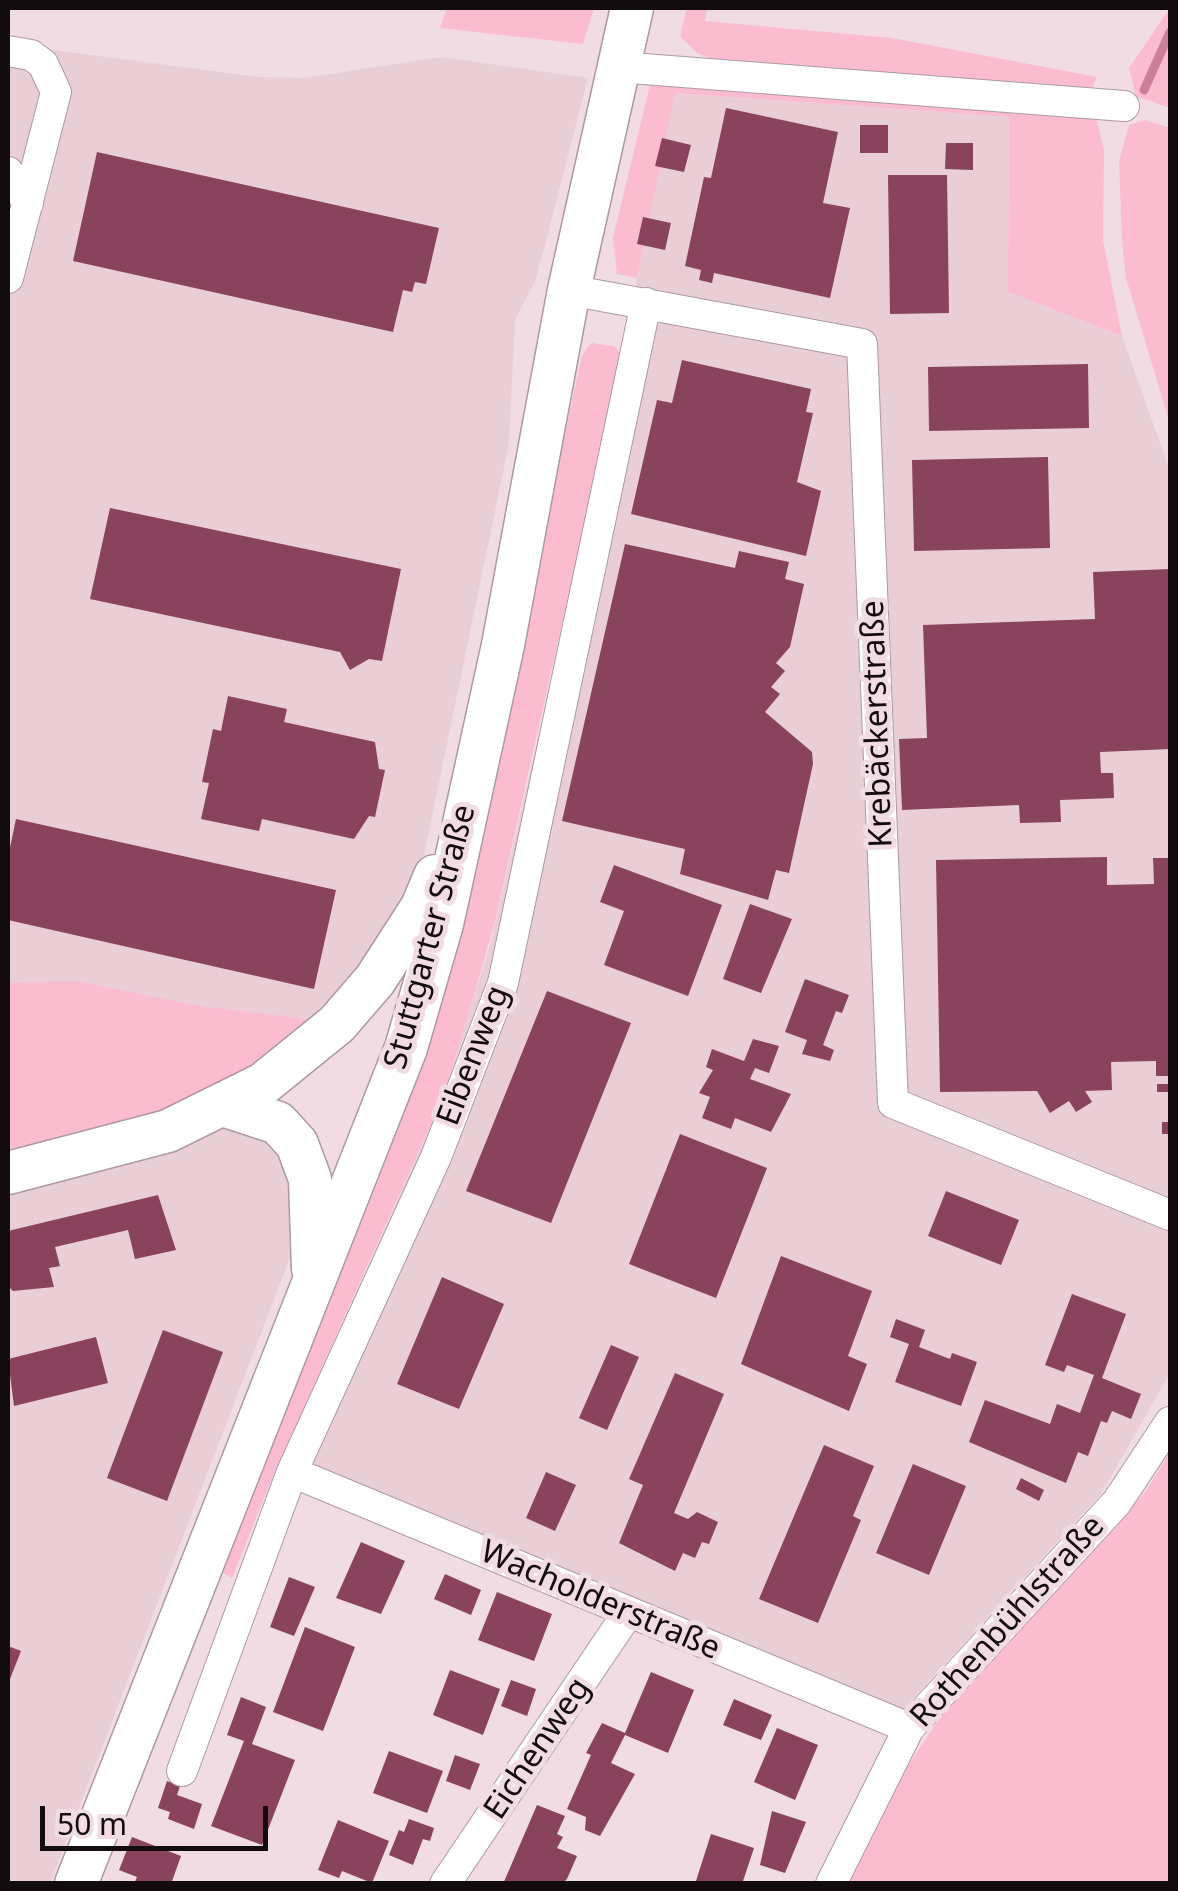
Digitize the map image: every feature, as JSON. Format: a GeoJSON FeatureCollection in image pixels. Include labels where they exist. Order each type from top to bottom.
{"type":"FeatureCollection","features":[{"type":"Feature","properties":{"kind":"main road","name":"Stuttgarter Straße"},"geometry":{"type":"LineString","coordinates":[[76,1884],[406,1048],[442,924],[506,626],[569,290],[632,8]]}},
{"type":"Feature","properties":{"kind":"main road"},"geometry":{"type":"LineString","coordinates":[[8,1173],[168,1132],[226,1106],[298,1059],[376,980],[422,908],[466,807]]}},
{"type":"Feature","properties":{"kind":"main road"},"geometry":{"type":"LineString","coordinates":[[226,1106],[278,1123],[297,1144],[310,1179],[314,1284]]}},
{"type":"Feature","properties":{"kind":"street"},"geometry":{"type":"LineString","coordinates":[[8,51],[31,55],[44,64],[56,92],[8,278]]}},
{"type":"Feature","properties":{"kind":"street"},"geometry":{"type":"LineString","coordinates":[[618,66],[1124,106]]}},
{"type":"Feature","properties":{"kind":"street"},"geometry":{"type":"LineString","coordinates":[[8,172],[28,202]]}},
{"type":"Feature","properties":{"kind":"street","name":"Krebäckerstraße"},"geometry":{"type":"LineString","coordinates":[[569,290],[862,344],[893,1103],[1170,1215]]}},
{"type":"Feature","properties":{"kind":"street","name":"Eibenweg"},"geometry":{"type":"LineString","coordinates":[[182,1771],[292,1472],[436,1157],[502,984],[646,303]]}},
{"type":"Feature","properties":{"kind":"street","name":"Rothenbühlstraße"},"geometry":{"type":"LineString","coordinates":[[831,1884],[909,1728],[1118,1502],[1170,1422]]}},
{"type":"Feature","properties":{"kind":"street","name":"Wacholderstraße"},"geometry":{"type":"LineString","coordinates":[[292,1472],[909,1728]]}},
{"type":"Feature","properties":{"kind":"street","name":"Eichenweg"},"geometry":{"type":"LineString","coordinates":[[445,1884],[628,1613]]}},
{"type":"Feature","properties":{"kind":"shaded area"},"geometry":{"type":"Polygon","coordinates":[[[447,8],[594,8],[583,44],[440,28],[447,8]]]}},
{"type":"Feature","properties":{"kind":"shaded area"},"geometry":{"type":"Polygon","coordinates":[[[687,8],[707,8],[705,21],[892,38],[1097,77],[1091,91],[717,61],[697,53],[680,36],[687,8]]]}},
{"type":"Feature","properties":{"kind":"shaded area"},"geometry":{"type":"Polygon","coordinates":[[[1170,8],[1170,108],[1136,96],[1129,68],[1170,8]]]}},
{"type":"Feature","properties":{"kind":"shaded area"},"geometry":{"type":"Polygon","coordinates":[[[8,44],[258,77],[304,78],[441,57],[588,78],[536,279],[515,320],[509,443],[422,865],[350,989],[266,1068],[289,1152],[299,1234],[50,1883],[8,1884],[8,44]]]}},
{"type":"Feature","properties":{"kind":"shaded area"},"geometry":{"type":"Polygon","coordinates":[[[652,76],[1095,113],[1104,150],[1103,240],[1122,336],[1008,292],[1009,117],[675,93],[637,278],[617,274],[613,238],[652,76]]]}},
{"type":"Feature","properties":{"kind":"shaded area"},"geometry":{"type":"Polygon","coordinates":[[[674,93],[1009,117],[1008,292],[1122,336],[1170,471],[1170,1373],[1101,1494],[895,1718],[284,1457],[444,1095],[490,945],[625,364],[637,278],[674,93]]]}},
{"type":"Feature","properties":{"kind":"shaded area"},"geometry":{"type":"Polygon","coordinates":[[[1145,120],[1170,128],[1170,424],[1126,278],[1122,239],[1119,161],[1129,125],[1145,120]]]}},
{"type":"Feature","properties":{"kind":"shaded area"},"geometry":{"type":"Polygon","coordinates":[[[591,343],[614,346],[622,356],[495,921],[470,1009],[444,1095],[273,1476],[232,1578],[218,1570],[289,1377],[550,503],[582,355],[591,343]]]}},
{"type":"Feature","properties":{"kind":"shaded area"},"geometry":{"type":"Polygon","coordinates":[[[77,981],[198,1006],[323,1021],[227,1092],[8,1157],[8,983],[77,981]]]}},
{"type":"Feature","properties":{"kind":"shaded area"},"geometry":{"type":"Polygon","coordinates":[[[1170,1452],[1170,1883],[847,1884],[899,1779],[945,1710],[1146,1491],[1170,1452]]]}},
{"type":"Feature","properties":{"kind":"building"},"geometry":{"type":"Polygon","coordinates":[[[726,108],[838,132],[823,203],[850,208],[830,298],[714,273],[712,283],[699,280],[701,270],[685,266],[704,177],[711,178],[726,108]]]}},
{"type":"Feature","properties":{"kind":"building"},"geometry":{"type":"Polygon","coordinates":[[[860,125],[888,125],[888,153],[860,153],[860,125]]]}},
{"type":"Feature","properties":{"kind":"building"},"geometry":{"type":"Polygon","coordinates":[[[662,138],[691,145],[684,172],[655,166],[662,138]]]}},
{"type":"Feature","properties":{"kind":"building"},"geometry":{"type":"Polygon","coordinates":[[[946,143],[973,143],[973,170],[945,169],[946,143]]]}},
{"type":"Feature","properties":{"kind":"building"},"geometry":{"type":"Polygon","coordinates":[[[97,152],[439,228],[426,284],[415,282],[412,292],[403,290],[393,332],[73,261],[97,152]]]}},
{"type":"Feature","properties":{"kind":"building"},"geometry":{"type":"Polygon","coordinates":[[[888,175],[947,175],[949,313],[890,314],[888,175]]]}},
{"type":"Feature","properties":{"kind":"building"},"geometry":{"type":"Polygon","coordinates":[[[643,217],[671,223],[665,250],[637,244],[643,217]]]}},
{"type":"Feature","properties":{"kind":"building"},"geometry":{"type":"Polygon","coordinates":[[[682,360],[811,389],[806,412],[813,413],[797,482],[821,491],[806,556],[631,514],[657,400],[672,403],[682,360]]]}},
{"type":"Feature","properties":{"kind":"building"},"geometry":{"type":"Polygon","coordinates":[[[1088,364],[1089,428],[929,431],[928,367],[1088,364]]]}},
{"type":"Feature","properties":{"kind":"building"},"geometry":{"type":"Polygon","coordinates":[[[1048,457],[1050,548],[914,551],[912,460],[1048,457]]]}},
{"type":"Feature","properties":{"kind":"building"},"geometry":{"type":"Polygon","coordinates":[[[110,508],[401,569],[382,661],[369,659],[350,670],[340,652],[90,599],[110,508]]]}},
{"type":"Feature","properties":{"kind":"building"},"geometry":{"type":"Polygon","coordinates":[[[625,544],[735,568],[739,551],[789,562],[785,579],[804,584],[790,647],[776,663],[785,671],[771,687],[780,694],[765,712],[812,752],[813,764],[789,873],[776,870],[768,900],[680,874],[685,849],[562,821],[625,544]]]}},
{"type":"Feature","properties":{"kind":"building"},"geometry":{"type":"Polygon","coordinates":[[[1170,569],[1170,749],[1100,752],[1101,773],[1113,773],[1114,798],[1060,800],[1061,822],[1020,823],[1019,805],[902,810],[899,739],[927,738],[923,625],[1095,619],[1093,572],[1170,569]]]}},
{"type":"Feature","properties":{"kind":"building"},"geometry":{"type":"Polygon","coordinates":[[[228,696],[287,709],[284,722],[375,742],[379,769],[385,770],[375,817],[369,816],[354,839],[262,819],[259,831],[201,819],[209,783],[202,782],[213,729],[221,731],[228,696]]]}},
{"type":"Feature","properties":{"kind":"building"},"geometry":{"type":"Polygon","coordinates":[[[16,819],[336,890],[314,989],[8,920],[8,857],[16,819]]]}},
{"type":"Feature","properties":{"kind":"building"},"geometry":{"type":"Polygon","coordinates":[[[1107,857],[1107,885],[1154,884],[1153,858],[1170,858],[1170,1076],[1156,1076],[1156,1061],[1111,1062],[1112,1090],[1085,1091],[1092,1102],[1076,1112],[1069,1101],[1050,1113],[1037,1091],[940,1092],[936,860],[1107,857]]]}},
{"type":"Feature","properties":{"kind":"building"},"geometry":{"type":"Polygon","coordinates":[[[614,865],[722,905],[688,996],[604,965],[624,911],[600,902],[614,865]]]}},
{"type":"Feature","properties":{"kind":"building"},"geometry":{"type":"Polygon","coordinates":[[[750,904],[792,919],[761,993],[723,979],[750,904]]]}},
{"type":"Feature","properties":{"kind":"building"},"geometry":{"type":"Polygon","coordinates":[[[805,979],[849,995],[842,1013],[836,1011],[823,1045],[834,1050],[830,1061],[802,1054],[807,1040],[785,1032],[805,979]]]}},
{"type":"Feature","properties":{"kind":"building"},"geometry":{"type":"Polygon","coordinates":[[[547,991],[631,1023],[551,1223],[466,1191],[547,991]]]}},
{"type":"Feature","properties":{"kind":"building"},"geometry":{"type":"Polygon","coordinates":[[[753,1039],[779,1046],[769,1073],[755,1068],[750,1079],[791,1094],[771,1132],[735,1118],[731,1129],[702,1118],[710,1097],[699,1093],[713,1070],[706,1067],[712,1049],[744,1061],[753,1039]]]}},
{"type":"Feature","properties":{"kind":"building"},"geometry":{"type":"Polygon","coordinates":[[[1157,1084],[1170,1084],[1170,1092],[1157,1092],[1157,1084]]]}},
{"type":"Feature","properties":{"kind":"building"},"geometry":{"type":"Polygon","coordinates":[[[1162,1122],[1170,1122],[1170,1134],[1162,1134],[1162,1122]]]}},
{"type":"Feature","properties":{"kind":"building"},"geometry":{"type":"Polygon","coordinates":[[[680,1134],[767,1168],[716,1298],[629,1264],[680,1134]]]}},
{"type":"Feature","properties":{"kind":"building"},"geometry":{"type":"Polygon","coordinates":[[[946,1191],[1019,1220],[1001,1265],[928,1236],[946,1191]]]}},
{"type":"Feature","properties":{"kind":"building"},"geometry":{"type":"Polygon","coordinates":[[[158,1195],[176,1250],[135,1259],[128,1230],[55,1247],[60,1266],[49,1268],[54,1287],[13,1291],[8,1286],[8,1231],[158,1195]]]}},
{"type":"Feature","properties":{"kind":"building"},"geometry":{"type":"Polygon","coordinates":[[[781,1256],[872,1291],[848,1356],[867,1364],[849,1411],[741,1364],[781,1256]]]}},
{"type":"Feature","properties":{"kind":"building"},"geometry":{"type":"Polygon","coordinates":[[[442,1277],[504,1304],[459,1409],[397,1384],[442,1277]]]}},
{"type":"Feature","properties":{"kind":"building"},"geometry":{"type":"Polygon","coordinates":[[[1072,1294],[1126,1314],[1102,1378],[1141,1394],[1131,1419],[1112,1411],[1107,1423],[1101,1421],[1088,1456],[1078,1452],[1066,1483],[969,1442],[985,1400],[1050,1424],[1057,1404],[1080,1413],[1094,1375],[1067,1365],[1064,1372],[1045,1365],[1072,1294]]]}},
{"type":"Feature","properties":{"kind":"building"},"geometry":{"type":"Polygon","coordinates":[[[896,1319],[925,1330],[919,1347],[950,1359],[952,1353],[977,1362],[961,1406],[895,1382],[909,1344],[890,1337],[896,1319]]]}},
{"type":"Feature","properties":{"kind":"building"},"geometry":{"type":"Polygon","coordinates":[[[163,1330],[223,1352],[167,1501],[107,1478],[163,1330]]]}},
{"type":"Feature","properties":{"kind":"building"},"geometry":{"type":"Polygon","coordinates":[[[96,1337],[108,1383],[14,1406],[8,1359],[96,1337]]]}},
{"type":"Feature","properties":{"kind":"building"},"geometry":{"type":"Polygon","coordinates":[[[611,1345],[639,1357],[607,1430],[579,1418],[611,1345]]]}},
{"type":"Feature","properties":{"kind":"building"},"geometry":{"type":"Polygon","coordinates":[[[675,1373],[724,1394],[674,1513],[688,1519],[697,1512],[718,1522],[709,1544],[702,1542],[695,1558],[683,1553],[675,1571],[619,1543],[643,1485],[629,1479],[675,1373]]]}},
{"type":"Feature","properties":{"kind":"building"},"geometry":{"type":"Polygon","coordinates":[[[824,1445],[874,1466],[853,1516],[861,1520],[818,1623],[759,1599],[824,1445]]]}},
{"type":"Feature","properties":{"kind":"building"},"geometry":{"type":"Polygon","coordinates":[[[913,1464],[966,1486],[929,1575],[876,1553],[913,1464]]]}},
{"type":"Feature","properties":{"kind":"building"},"geometry":{"type":"Polygon","coordinates":[[[546,1472],[576,1485],[555,1531],[526,1518],[546,1472]]]}},
{"type":"Feature","properties":{"kind":"building"},"geometry":{"type":"Polygon","coordinates":[[[1021,1478],[1044,1490],[1039,1501],[1016,1489],[1021,1478]]]}},
{"type":"Feature","properties":{"kind":"building"},"geometry":{"type":"Polygon","coordinates":[[[361,1542],[405,1561],[381,1614],[336,1598],[361,1542]]]}},
{"type":"Feature","properties":{"kind":"building"},"geometry":{"type":"Polygon","coordinates":[[[445,1574],[481,1590],[471,1615],[434,1599],[445,1574]]]}},
{"type":"Feature","properties":{"kind":"building"},"geometry":{"type":"Polygon","coordinates":[[[289,1577],[315,1587],[294,1636],[270,1627],[289,1577]]]}},
{"type":"Feature","properties":{"kind":"building"},"geometry":{"type":"Polygon","coordinates":[[[497,1592],[552,1614],[534,1661],[478,1640],[497,1592]]]}},
{"type":"Feature","properties":{"kind":"building"},"geometry":{"type":"Polygon","coordinates":[[[305,1627],[355,1647],[323,1731],[273,1712],[305,1627]]]}},
{"type":"Feature","properties":{"kind":"building"},"geometry":{"type":"Polygon","coordinates":[[[8,1646],[21,1651],[8,1684],[8,1646]]]}},
{"type":"Feature","properties":{"kind":"building"},"geometry":{"type":"Polygon","coordinates":[[[450,1670],[500,1689],[483,1735],[433,1715],[450,1670]]]}},
{"type":"Feature","properties":{"kind":"building"},"geometry":{"type":"Polygon","coordinates":[[[651,1672],[694,1690],[668,1753],[625,1735],[611,1763],[635,1774],[600,1836],[585,1830],[586,1817],[567,1809],[591,1755],[586,1753],[602,1723],[625,1733],[651,1672]]]}},
{"type":"Feature","properties":{"kind":"building"},"geometry":{"type":"Polygon","coordinates":[[[511,1680],[536,1689],[527,1716],[501,1706],[511,1680]]]}},
{"type":"Feature","properties":{"kind":"building"},"geometry":{"type":"Polygon","coordinates":[[[241,1697],[266,1707],[252,1744],[295,1760],[262,1845],[211,1826],[244,1741],[227,1735],[241,1697]]]}},
{"type":"Feature","properties":{"kind":"building"},"geometry":{"type":"Polygon","coordinates":[[[734,1699],[772,1715],[761,1740],[723,1725],[734,1699]]]}},
{"type":"Feature","properties":{"kind":"building"},"geometry":{"type":"Polygon","coordinates":[[[777,1728],[818,1745],[795,1800],[754,1782],[777,1728]]]}},
{"type":"Feature","properties":{"kind":"building"},"geometry":{"type":"Polygon","coordinates":[[[389,1751],[443,1771],[427,1813],[373,1793],[389,1751]]]}},
{"type":"Feature","properties":{"kind":"building"},"geometry":{"type":"Polygon","coordinates":[[[455,1755],[480,1764],[470,1790],[446,1781],[455,1755]]]}},
{"type":"Feature","properties":{"kind":"building"},"geometry":{"type":"Polygon","coordinates":[[[167,1781],[180,1786],[177,1795],[202,1804],[194,1829],[168,1819],[170,1812],[158,1808],[167,1781]]]}},
{"type":"Feature","properties":{"kind":"building"},"geometry":{"type":"Polygon","coordinates":[[[537,1805],[565,1816],[557,1834],[563,1837],[557,1848],[577,1856],[562,1884],[503,1884],[537,1805]]]}},
{"type":"Feature","properties":{"kind":"building"},"geometry":{"type":"Polygon","coordinates":[[[772,1811],[806,1822],[785,1873],[760,1865],[772,1811]]]}},
{"type":"Feature","properties":{"kind":"building"},"geometry":{"type":"Polygon","coordinates":[[[409,1819],[434,1828],[430,1841],[423,1839],[413,1865],[389,1855],[399,1830],[404,1832],[409,1819]]]}},
{"type":"Feature","properties":{"kind":"building"},"geometry":{"type":"Polygon","coordinates":[[[338,1820],[389,1841],[372,1883],[342,1871],[339,1878],[318,1870],[338,1820]]]}},
{"type":"Feature","properties":{"kind":"building"},"geometry":{"type":"Polygon","coordinates":[[[711,1834],[754,1848],[742,1884],[695,1884],[711,1834]]]}},
{"type":"Feature","properties":{"kind":"building"},"geometry":{"type":"Polygon","coordinates":[[[132,1837],[181,1856],[171,1884],[134,1884],[137,1877],[119,1870],[132,1837]]]}},
{"type":"Feature","properties":{"kind":"waterway"},"geometry":{"type":"LineString","coordinates":[[1144,90],[1170,32]]}}]}
